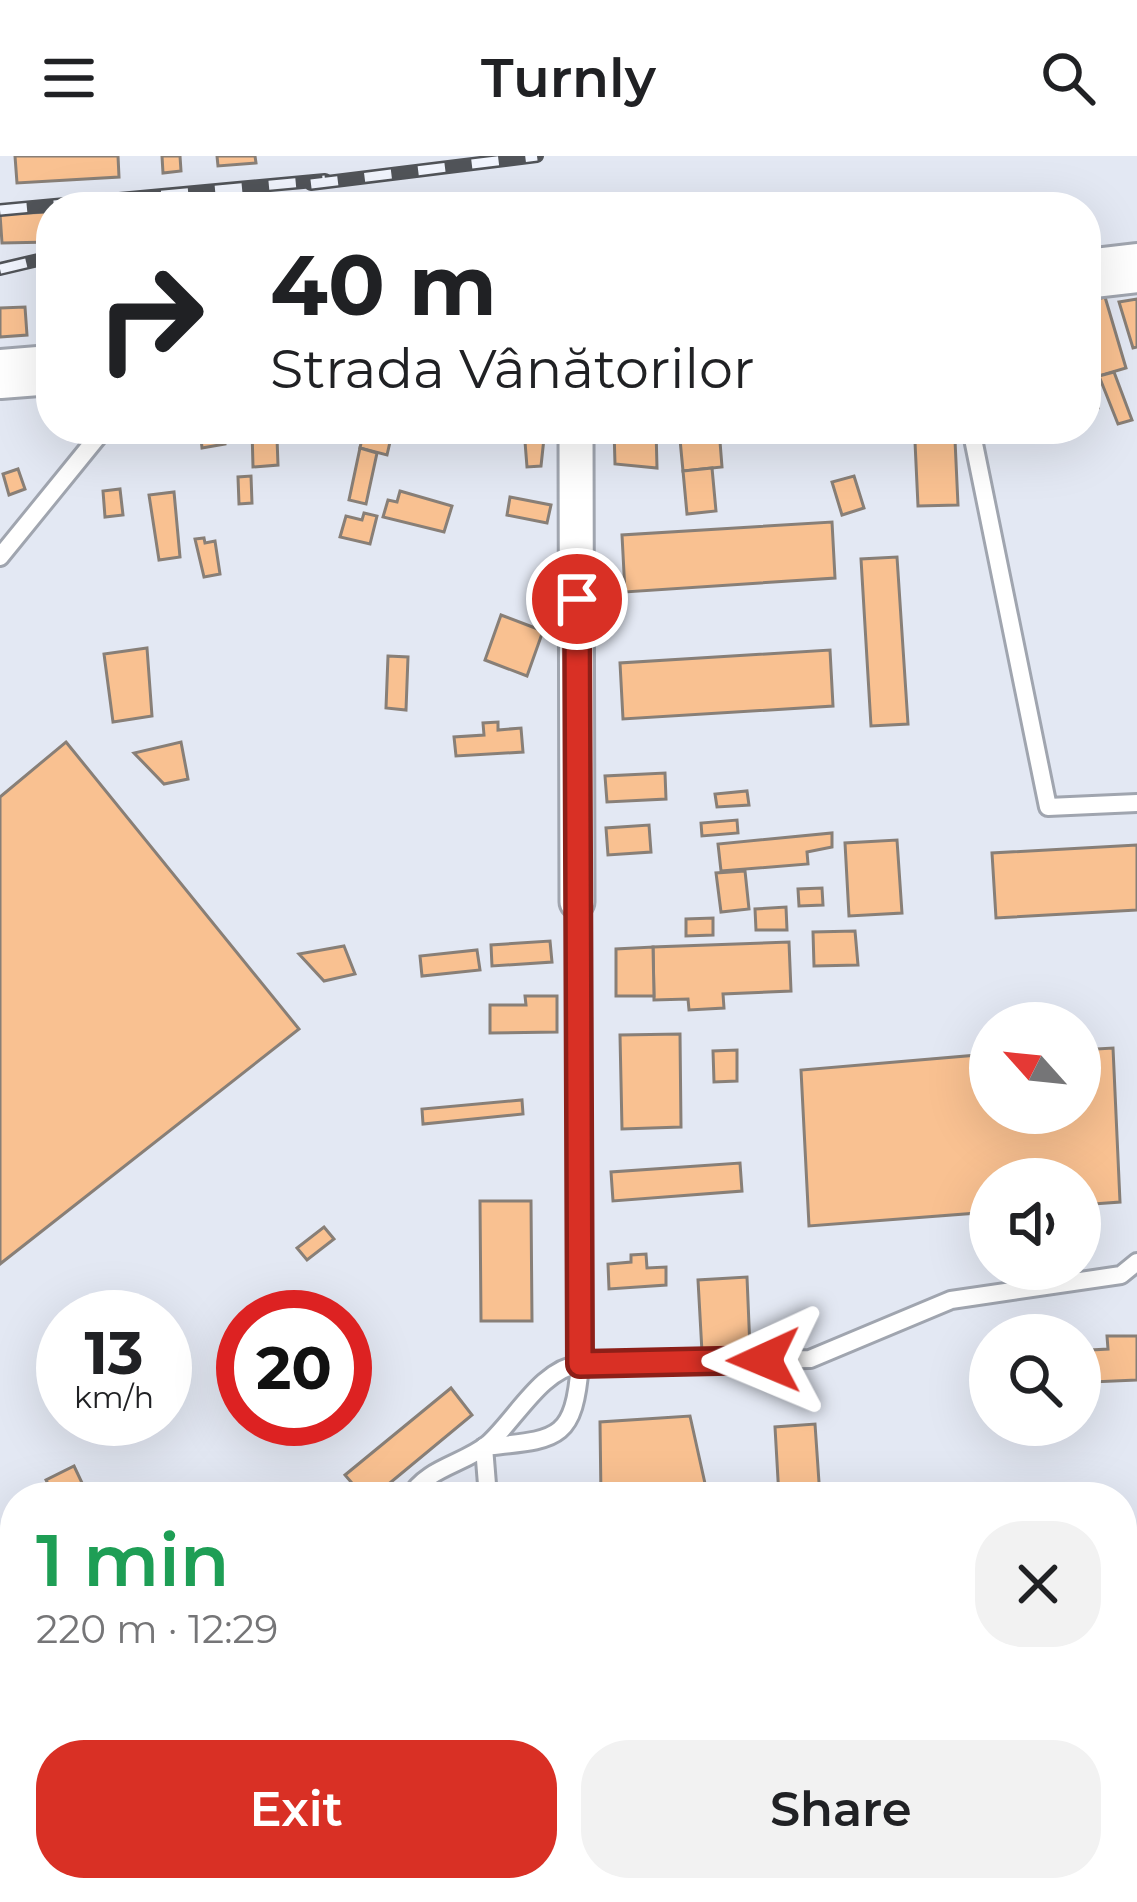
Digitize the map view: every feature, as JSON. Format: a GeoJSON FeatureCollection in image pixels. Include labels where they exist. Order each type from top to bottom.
{"type":"FeatureCollection","features":[{"type":"Feature","properties":{"kind":"street"},"geometry":{"type":"LineString","coordinates":[[1101,272],[1137,268]]}},
{"type":"Feature","properties":{"kind":"street"},"geometry":{"type":"LineString","coordinates":[[0,374],[36,371]]}},
{"type":"Feature","properties":{"kind":"street"},"geometry":{"type":"LineString","coordinates":[[577,444],[577,902]]}},
{"type":"Feature","properties":{"kind":"lane"},"geometry":{"type":"LineString","coordinates":[[0,557],[92,444]]}},
{"type":"Feature","properties":{"kind":"lane"},"geometry":{"type":"LineString","coordinates":[[974,444],[1048,807],[1137,803]]}},
{"type":"Feature","properties":{"kind":"lane"},"geometry":{"type":"LineString","coordinates":[[484,1447],[543,1440],[562,1432],[577,1403],[577,902]]}},
{"type":"Feature","properties":{"kind":"lane"},"geometry":{"type":"LineString","coordinates":[[425,1482],[484,1447],[550,1377],[580,1364],[810,1359],[951,1300],[1121,1275],[1137,1262]]}},
{"type":"Feature","properties":{"kind":"lane"},"geometry":{"type":"LineString","coordinates":[[484,1447],[487,1482]]}},
{"type":"Feature","properties":{"kind":"building"},"geometry":{"type":"Polygon","coordinates":[[[15,156],[118,156],[119,177],[17,183],[15,156]]]}},
{"type":"Feature","properties":{"kind":"building"},"geometry":{"type":"Polygon","coordinates":[[[162,156],[180,156],[181,171],[163,173],[162,156]]]}},
{"type":"Feature","properties":{"kind":"building"},"geometry":{"type":"Polygon","coordinates":[[[217,156],[255,156],[256,163],[218,166],[217,156]]]}},
{"type":"Feature","properties":{"kind":"building"},"geometry":{"type":"Polygon","coordinates":[[[36,213],[36,242],[2,243],[0,214],[36,213]]]}},
{"type":"Feature","properties":{"kind":"building"},"geometry":{"type":"Polygon","coordinates":[[[1105,297],[1126,368],[1101,375],[1101,298],[1105,297]]]}},
{"type":"Feature","properties":{"kind":"building"},"geometry":{"type":"Polygon","coordinates":[[[1137,299],[1137,347],[1133,348],[1119,302],[1137,299]]]}},
{"type":"Feature","properties":{"kind":"building"},"geometry":{"type":"Polygon","coordinates":[[[25,307],[27,335],[0,337],[0,308],[25,307]]]}},
{"type":"Feature","properties":{"kind":"building"},"geometry":{"type":"Polygon","coordinates":[[[1114,372],[1132,420],[1118,424],[1101,375],[1114,372]]]}},
{"type":"Feature","properties":{"kind":"building"},"geometry":{"type":"Polygon","coordinates":[[[252,444],[277,444],[278,465],[253,467],[252,444]]]}},
{"type":"Feature","properties":{"kind":"building"},"geometry":{"type":"Polygon","coordinates":[[[361,444],[390,444],[387,455],[360,448],[361,444]]]}},
{"type":"Feature","properties":{"kind":"building"},"geometry":{"type":"Polygon","coordinates":[[[525,444],[543,444],[541,466],[527,467],[525,444]]]}},
{"type":"Feature","properties":{"kind":"building"},"geometry":{"type":"Polygon","coordinates":[[[614,444],[656,444],[657,468],[615,464],[614,444]]]}},
{"type":"Feature","properties":{"kind":"building"},"geometry":{"type":"Polygon","coordinates":[[[680,444],[720,444],[722,467],[683,471],[680,444]]]}},
{"type":"Feature","properties":{"kind":"building"},"geometry":{"type":"Polygon","coordinates":[[[915,444],[955,444],[958,505],[918,506],[915,444]]]}},
{"type":"Feature","properties":{"kind":"building"},"geometry":{"type":"Polygon","coordinates":[[[360,448],[377,453],[366,504],[349,500],[360,448]]]}},
{"type":"Feature","properties":{"kind":"building"},"geometry":{"type":"Polygon","coordinates":[[[712,468],[716,511],[687,514],[683,471],[712,468]]]}},
{"type":"Feature","properties":{"kind":"building"},"geometry":{"type":"Polygon","coordinates":[[[18,469],[25,489],[9,495],[3,474],[18,469]]]}},
{"type":"Feature","properties":{"kind":"building"},"geometry":{"type":"Polygon","coordinates":[[[251,476],[252,503],[239,504],[238,477],[251,476]]]}},
{"type":"Feature","properties":{"kind":"building"},"geometry":{"type":"Polygon","coordinates":[[[854,476],[864,508],[842,515],[832,482],[854,476]]]}},
{"type":"Feature","properties":{"kind":"building"},"geometry":{"type":"Polygon","coordinates":[[[120,489],[123,515],[105,517],[103,491],[120,489]]]}},
{"type":"Feature","properties":{"kind":"building"},"geometry":{"type":"Polygon","coordinates":[[[400,491],[452,506],[444,532],[383,517],[388,500],[397,502],[400,491]]]}},
{"type":"Feature","properties":{"kind":"building"},"geometry":{"type":"Polygon","coordinates":[[[174,492],[180,557],[159,560],[149,495],[174,492]]]}},
{"type":"Feature","properties":{"kind":"building"},"geometry":{"type":"Polygon","coordinates":[[[510,497],[551,505],[547,523],[507,515],[510,497]]]}},
{"type":"Feature","properties":{"kind":"building"},"geometry":{"type":"Polygon","coordinates":[[[364,513],[377,516],[370,544],[340,537],[346,516],[362,520],[364,513]]]}},
{"type":"Feature","properties":{"kind":"building"},"geometry":{"type":"Polygon","coordinates":[[[832,522],[835,578],[625,592],[622,535],[832,522]]]}},
{"type":"Feature","properties":{"kind":"building"},"geometry":{"type":"Polygon","coordinates":[[[204,538],[205,543],[215,541],[220,574],[204,577],[195,539],[204,538]]]}},
{"type":"Feature","properties":{"kind":"building"},"geometry":{"type":"Polygon","coordinates":[[[897,557],[908,724],[871,726],[861,559],[897,557]]]}},
{"type":"Feature","properties":{"kind":"building"},"geometry":{"type":"Polygon","coordinates":[[[501,615],[543,631],[527,676],[485,660],[501,615]]]}},
{"type":"Feature","properties":{"kind":"building"},"geometry":{"type":"Polygon","coordinates":[[[147,648],[152,716],[113,722],[104,654],[147,648]]]}},
{"type":"Feature","properties":{"kind":"building"},"geometry":{"type":"Polygon","coordinates":[[[830,650],[833,706],[623,719],[620,663],[830,650]]]}},
{"type":"Feature","properties":{"kind":"building"},"geometry":{"type":"Polygon","coordinates":[[[388,656],[408,657],[406,710],[386,708],[388,656]]]}},
{"type":"Feature","properties":{"kind":"building"},"geometry":{"type":"Polygon","coordinates":[[[498,722],[498,730],[521,728],[523,752],[456,756],[454,737],[484,735],[483,723],[498,722]]]}},
{"type":"Feature","properties":{"kind":"building"},"geometry":{"type":"Polygon","coordinates":[[[66,742],[299,1029],[0,1264],[0,797],[66,742]]]}},
{"type":"Feature","properties":{"kind":"building"},"geometry":{"type":"Polygon","coordinates":[[[181,742],[188,779],[164,784],[134,753],[181,742]]]}},
{"type":"Feature","properties":{"kind":"building"},"geometry":{"type":"Polygon","coordinates":[[[665,773],[666,799],[607,802],[605,776],[665,773]]]}},
{"type":"Feature","properties":{"kind":"building"},"geometry":{"type":"Polygon","coordinates":[[[747,791],[749,805],[717,807],[715,794],[747,791]]]}},
{"type":"Feature","properties":{"kind":"building"},"geometry":{"type":"Polygon","coordinates":[[[737,820],[738,833],[702,836],[701,823],[737,820]]]}},
{"type":"Feature","properties":{"kind":"building"},"geometry":{"type":"Polygon","coordinates":[[[649,825],[651,852],[608,855],[606,828],[649,825]]]}},
{"type":"Feature","properties":{"kind":"building"},"geometry":{"type":"Polygon","coordinates":[[[832,833],[832,847],[807,852],[808,864],[721,871],[718,844],[832,833]]]}},
{"type":"Feature","properties":{"kind":"building"},"geometry":{"type":"Polygon","coordinates":[[[897,840],[902,913],[849,916],[845,843],[897,840]]]}},
{"type":"Feature","properties":{"kind":"building"},"geometry":{"type":"Polygon","coordinates":[[[1137,845],[1137,910],[996,918],[992,853],[1137,845]]]}},
{"type":"Feature","properties":{"kind":"building"},"geometry":{"type":"Polygon","coordinates":[[[745,871],[749,909],[721,912],[716,873],[745,871]]]}},
{"type":"Feature","properties":{"kind":"building"},"geometry":{"type":"Polygon","coordinates":[[[822,888],[823,905],[799,906],[798,889],[822,888]]]}},
{"type":"Feature","properties":{"kind":"building"},"geometry":{"type":"Polygon","coordinates":[[[786,907],[787,930],[756,930],[755,909],[786,907]]]}},
{"type":"Feature","properties":{"kind":"building"},"geometry":{"type":"Polygon","coordinates":[[[713,918],[713,935],[686,936],[686,919],[713,918]]]}},
{"type":"Feature","properties":{"kind":"building"},"geometry":{"type":"Polygon","coordinates":[[[855,931],[858,965],[814,966],[813,932],[855,931]]]}},
{"type":"Feature","properties":{"kind":"building"},"geometry":{"type":"Polygon","coordinates":[[[550,941],[552,962],[492,966],[491,945],[550,941]]]}},
{"type":"Feature","properties":{"kind":"building"},"geometry":{"type":"Polygon","coordinates":[[[789,942],[791,991],[723,994],[724,1008],[689,1010],[688,999],[654,1000],[653,947],[789,942]]]}},
{"type":"Feature","properties":{"kind":"building"},"geometry":{"type":"Polygon","coordinates":[[[344,946],[355,974],[324,981],[299,954],[344,946]]]}},
{"type":"Feature","properties":{"kind":"building"},"geometry":{"type":"Polygon","coordinates":[[[653,947],[654,996],[616,996],[616,949],[653,947]]]}},
{"type":"Feature","properties":{"kind":"building"},"geometry":{"type":"Polygon","coordinates":[[[477,950],[480,970],[422,976],[420,956],[477,950]]]}},
{"type":"Feature","properties":{"kind":"building"},"geometry":{"type":"Polygon","coordinates":[[[525,996],[557,996],[557,1032],[490,1033],[490,1005],[526,1005],[525,996]]]}},
{"type":"Feature","properties":{"kind":"building"},"geometry":{"type":"Polygon","coordinates":[[[680,1034],[681,1127],[622,1129],[620,1035],[680,1034]]]}},
{"type":"Feature","properties":{"kind":"building"},"geometry":{"type":"Polygon","coordinates":[[[1113,1048],[1120,1202],[1101,1203],[1101,1158],[969,1158],[969,1214],[809,1226],[801,1070],[969,1056],[969,1134],[1101,1134],[1101,1049],[1113,1048]]]}},
{"type":"Feature","properties":{"kind":"building"},"geometry":{"type":"Polygon","coordinates":[[[737,1050],[737,1081],[714,1082],[713,1051],[737,1050]]]}},
{"type":"Feature","properties":{"kind":"building"},"geometry":{"type":"Polygon","coordinates":[[[522,1100],[523,1114],[423,1124],[422,1109],[522,1100]]]}},
{"type":"Feature","properties":{"kind":"building"},"geometry":{"type":"Polygon","coordinates":[[[740,1163],[742,1191],[613,1201],[611,1172],[740,1163]]]}},
{"type":"Feature","properties":{"kind":"building"},"geometry":{"type":"Polygon","coordinates":[[[480,1201],[531,1201],[532,1321],[481,1321],[480,1201]]]}},
{"type":"Feature","properties":{"kind":"building"},"geometry":{"type":"Polygon","coordinates":[[[324,1227],[334,1239],[307,1260],[297,1248],[324,1227]]]}},
{"type":"Feature","properties":{"kind":"building"},"geometry":{"type":"Polygon","coordinates":[[[646,1254],[647,1268],[666,1267],[666,1285],[609,1289],[608,1264],[631,1262],[631,1255],[646,1254]]]}},
{"type":"Feature","properties":{"kind":"building"},"geometry":{"type":"Polygon","coordinates":[[[747,1277],[750,1349],[702,1352],[698,1280],[747,1277]]]}},
{"type":"Feature","properties":{"kind":"building"},"geometry":{"type":"Polygon","coordinates":[[[1107,1336],[1137,1336],[1137,1380],[1101,1382],[1101,1349],[1108,1349],[1107,1336]]]}},
{"type":"Feature","properties":{"kind":"building"},"geometry":{"type":"Polygon","coordinates":[[[451,1388],[472,1415],[391,1482],[351,1482],[345,1475],[451,1388]]]}},
{"type":"Feature","properties":{"kind":"building"},"geometry":{"type":"Polygon","coordinates":[[[690,1416],[705,1482],[601,1482],[600,1422],[690,1416]]]}},
{"type":"Feature","properties":{"kind":"building"},"geometry":{"type":"Polygon","coordinates":[[[815,1424],[819,1482],[778,1482],[775,1427],[815,1424]]]}},
{"type":"Feature","properties":{"kind":"building"},"geometry":{"type":"Polygon","coordinates":[[[74,1466],[82,1482],[47,1482],[74,1466]]]}},
{"type":"Feature","properties":{"kind":"railway"},"geometry":{"type":"LineString","coordinates":[[311,184],[537,156]]}},
{"type":"Feature","properties":{"kind":"railway"},"geometry":{"type":"LineString","coordinates":[[195,192],[325,180]]}},
{"type":"Feature","properties":{"kind":"railway"},"geometry":{"type":"LineString","coordinates":[[0,210],[36,207]]}},
{"type":"Feature","properties":{"kind":"railway"},"geometry":{"type":"LineString","coordinates":[[0,269],[36,261]]}},
{"type":"Feature","properties":{"kind":"route"},"geometry":{"type":"LineString","coordinates":[[577,599],[580,1364],[764,1360]]}}]}
